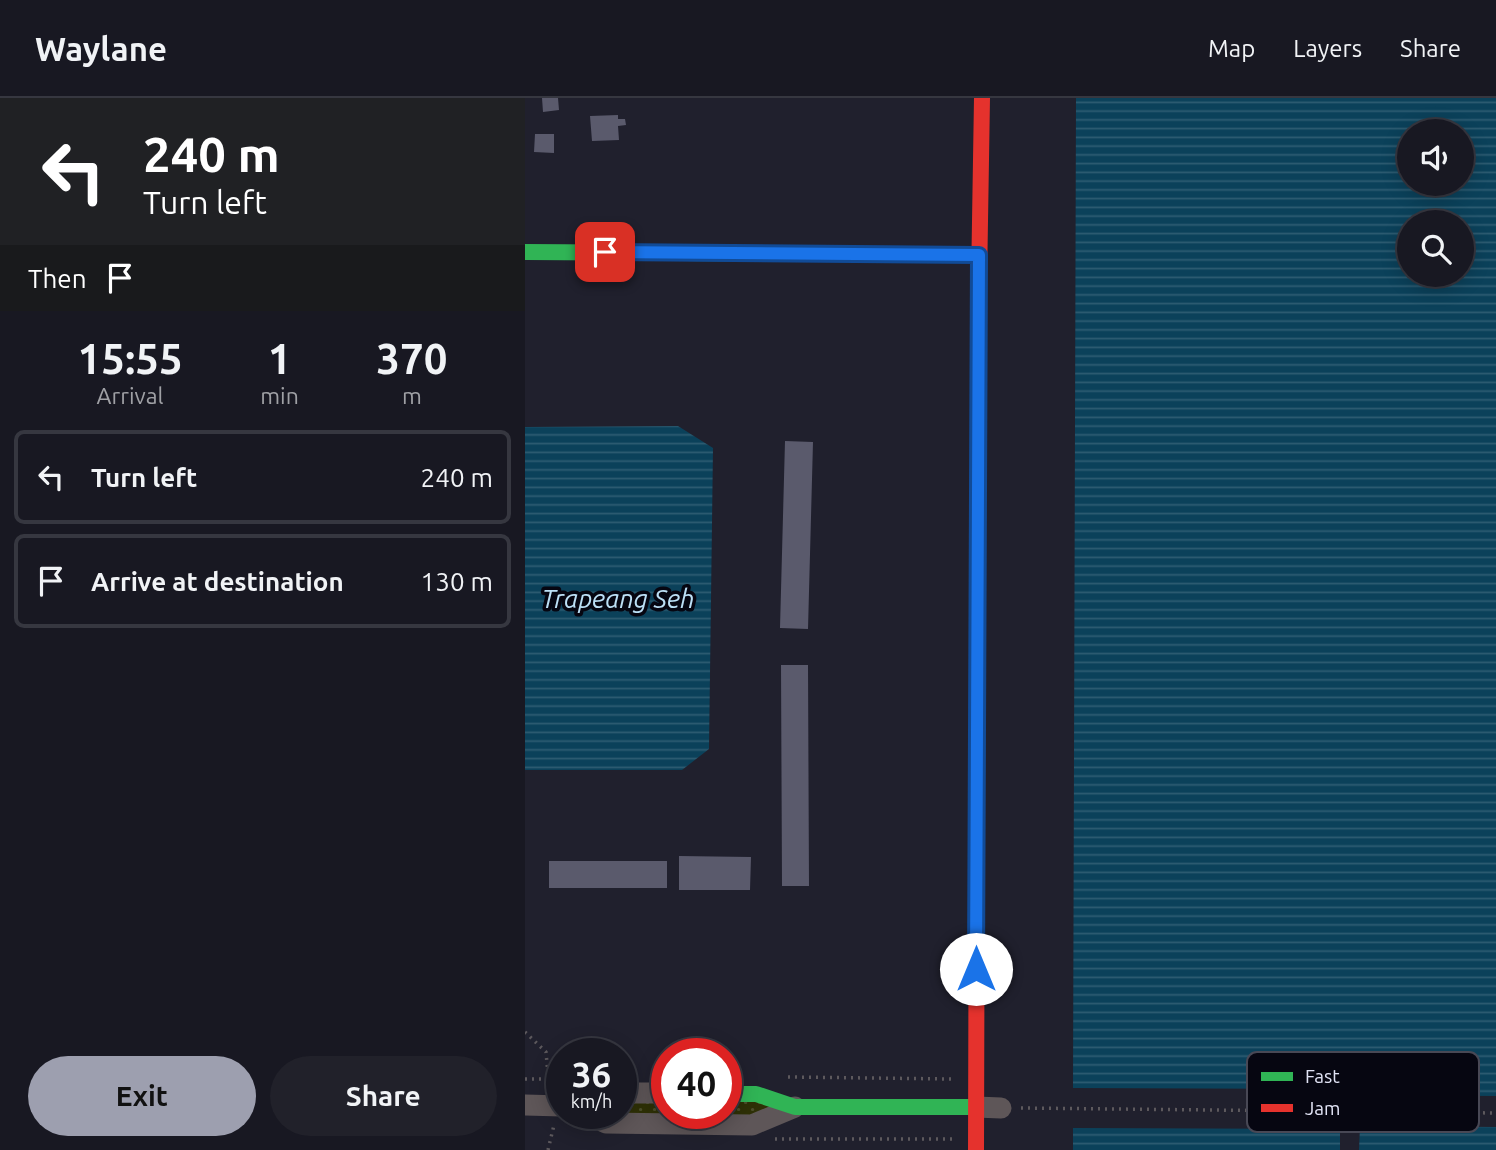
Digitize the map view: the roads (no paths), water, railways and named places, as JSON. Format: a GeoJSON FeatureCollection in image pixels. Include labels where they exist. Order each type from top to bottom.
{"type":"FeatureCollection","features":[{"type":"Feature","properties":{"kind":"street"},"geometry":{"type":"LineString","coordinates":[[976,1150],[979,255],[982,98]]}},
{"type":"Feature","properties":{"kind":"street"},"geometry":{"type":"LineString","coordinates":[[525,252],[979,255]]}},
{"type":"Feature","properties":{"kind":"street"},"geometry":{"type":"LineString","coordinates":[[742,1094],[756,1094],[795,1107],[1011,1108]]}},
{"type":"Feature","properties":{"kind":"street"},"geometry":{"type":"LineString","coordinates":[[525,1105],[546,1106]]}},
{"type":"Feature","properties":{"kind":"street"},"geometry":{"type":"LineString","coordinates":[[637,1123],[753,1125],[795,1107]]}},
{"type":"Feature","properties":{"kind":"water"},"geometry":{"type":"Polygon","coordinates":[[[1076,98],[1496,98],[1496,1096],[1479,1096],[1479,1052],[1247,1052],[1247,1089],[1073,1088],[1076,98]]]}},
{"type":"Feature","properties":{"kind":"water","name":"Trapeang Seh"},"geometry":{"type":"Polygon","coordinates":[[[678,426],[713,448],[709,749],[682,770],[525,770],[525,427],[678,426]]]}},
{"type":"Feature","properties":{"kind":"water"},"geometry":{"type":"Polygon","coordinates":[[[1479,1127],[1496,1127],[1496,1150],[1359,1150],[1360,1132],[1479,1132],[1479,1127]]]}},
{"type":"Feature","properties":{"kind":"water"},"geometry":{"type":"Polygon","coordinates":[[[1073,1128],[1340,1132],[1340,1150],[1073,1150],[1073,1128]]]}}]}
